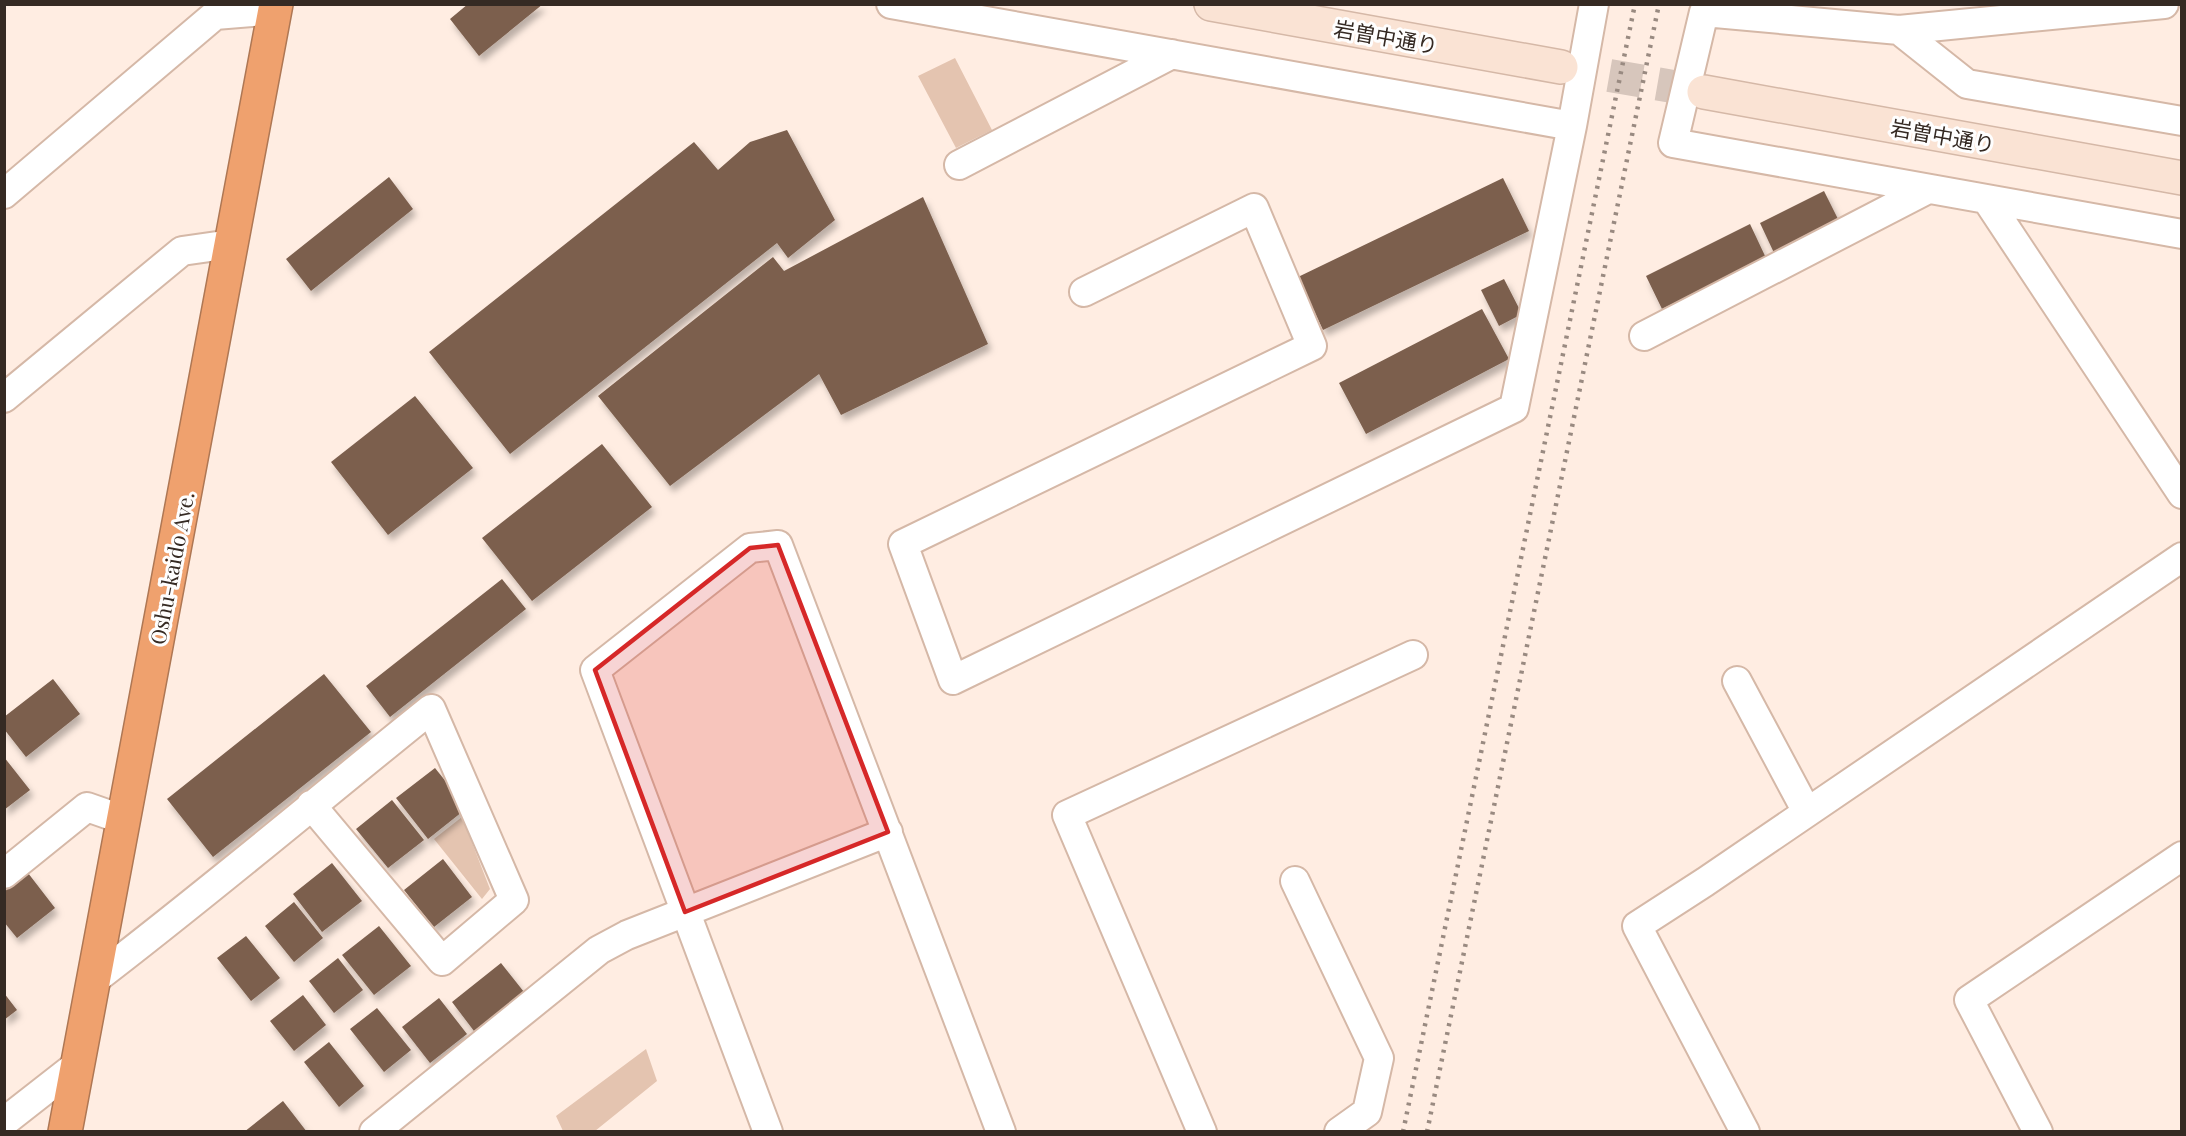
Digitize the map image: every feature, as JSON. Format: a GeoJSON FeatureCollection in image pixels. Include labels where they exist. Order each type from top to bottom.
{"type":"FeatureCollection","features":[{"type":"Feature","properties":{"kind":"highway","name":"Oshu-kaido Ave."},"geometry":{"type":"LineString","coordinates":[[65,1131],[275,7]]}},
{"type":"Feature","properties":{"kind":"street"},"geometry":{"type":"LineString","coordinates":[[891,4],[1572,126]]}},
{"type":"Feature","properties":{"kind":"street","name":"岩曽中通り"},"geometry":{"type":"LineString","coordinates":[[1211,4],[1561,67]]}},
{"type":"Feature","properties":{"kind":"street"},"geometry":{"type":"LineString","coordinates":[[1084,292],[1254,208],[1312,346],[903,544],[953,680],[1514,408],[1572,126],[1594,4]]}},
{"type":"Feature","properties":{"kind":"street"},"geometry":{"type":"LineString","coordinates":[[1855,4],[1885,29],[1967,84],[2181,121]]}},
{"type":"Feature","properties":{"kind":"street"},"geometry":{"type":"LineString","coordinates":[[2163,4],[1885,29],[1704,12],[1673,142],[2181,234]]}},
{"type":"Feature","properties":{"kind":"street"},"geometry":{"type":"LineString","coordinates":[[4,194],[215,15],[275,7]]}},
{"type":"Feature","properties":{"kind":"street"},"geometry":{"type":"LineString","coordinates":[[959,165],[1172,54]]}},
{"type":"Feature","properties":{"kind":"street","name":"岩曽中通り"},"geometry":{"type":"LineString","coordinates":[[1704,92],[2181,178]]}},
{"type":"Feature","properties":{"kind":"street"},"geometry":{"type":"LineString","coordinates":[[1644,336],[1928,189]]}},
{"type":"Feature","properties":{"kind":"street"},"geometry":{"type":"LineString","coordinates":[[1987,200],[2181,494]]}},
{"type":"Feature","properties":{"kind":"street"},"geometry":{"type":"LineString","coordinates":[[4,398],[182,250],[231,244]]}},
{"type":"Feature","properties":{"kind":"street"},"geometry":{"type":"LineString","coordinates":[[768,1131],[596,670],[750,548],[778,545],[1001,1131]]}},
{"type":"Feature","properties":{"kind":"street"},"geometry":{"type":"LineString","coordinates":[[1744,1131],[1637,926],[1807,813],[2181,557]]}},
{"type":"Feature","properties":{"kind":"street"},"geometry":{"type":"LineString","coordinates":[[1202,1131],[1067,814],[1413,655]]}},
{"type":"Feature","properties":{"kind":"street"},"geometry":{"type":"LineString","coordinates":[[1737,681],[1807,813]]}},
{"type":"Feature","properties":{"kind":"street"},"geometry":{"type":"LineString","coordinates":[[94,980],[311,805],[431,709],[514,900],[442,961],[311,805]]}},
{"type":"Feature","properties":{"kind":"street"},"geometry":{"type":"LineString","coordinates":[[4,874],[87,807],[124,820]]}},
{"type":"Feature","properties":{"kind":"street"},"geometry":{"type":"LineString","coordinates":[[374,1131],[599,950],[627,935],[888,832]]}},
{"type":"Feature","properties":{"kind":"street"},"geometry":{"type":"LineString","coordinates":[[2038,1131],[1969,1000],[2181,856]]}},
{"type":"Feature","properties":{"kind":"street"},"geometry":{"type":"LineString","coordinates":[[1296,881],[1379,1058],[1367,1112],[1339,1131]]}},
{"type":"Feature","properties":{"kind":"street"},"geometry":{"type":"LineString","coordinates":[[4,1122],[78,1064]]}},
{"type":"Feature","properties":{"kind":"highlighted area"},"geometry":{"type":"Polygon","coordinates":[[[778,545],[888,832],[685,912],[595,670],[750,548],[778,545]]]}},
{"type":"Feature","properties":{"kind":"shaded area"},"geometry":{"type":"Polygon","coordinates":[[[955,58],[992,130],[956,148],[918,76],[955,58]]]}},
{"type":"Feature","properties":{"kind":"shaded area"},"geometry":{"type":"Polygon","coordinates":[[[462,817],[490,889],[482,899],[434,839],[462,817]]]}},
{"type":"Feature","properties":{"kind":"shaded area"},"geometry":{"type":"Polygon","coordinates":[[[646,1049],[657,1081],[595,1131],[563,1131],[556,1116],[646,1049]]]}},
{"type":"Feature","properties":{"kind":"building"},"geometry":{"type":"Polygon","coordinates":[[[468,4],[543,4],[479,56],[450,19],[468,4]]]}},
{"type":"Feature","properties":{"kind":"building"},"geometry":{"type":"Polygon","coordinates":[[[787,130],[835,220],[788,258],[777,243],[510,454],[429,352],[694,142],[718,170],[750,142],[787,130]]]}},
{"type":"Feature","properties":{"kind":"building"},"geometry":{"type":"Polygon","coordinates":[[[389,177],[413,209],[311,291],[286,259],[389,177]]]}},
{"type":"Feature","properties":{"kind":"building"},"geometry":{"type":"Polygon","coordinates":[[[1503,178],[1529,231],[1323,330],[1298,277],[1503,178]]]}},
{"type":"Feature","properties":{"kind":"building"},"geometry":{"type":"Polygon","coordinates":[[[1824,191],[1840,223],[1775,255],[1760,223],[1824,191]]]}},
{"type":"Feature","properties":{"kind":"building"},"geometry":{"type":"Polygon","coordinates":[[[923,197],[988,344],[841,415],[819,374],[670,486],[598,396],[773,257],[784,271],[923,197]]]}},
{"type":"Feature","properties":{"kind":"building"},"geometry":{"type":"Polygon","coordinates":[[[1750,224],[1766,258],[1662,309],[1646,276],[1750,224]]]}},
{"type":"Feature","properties":{"kind":"building"},"geometry":{"type":"Polygon","coordinates":[[[1504,279],[1522,314],[1499,326],[1481,290],[1504,279]]]}},
{"type":"Feature","properties":{"kind":"building"},"geometry":{"type":"Polygon","coordinates":[[[1482,309],[1509,359],[1366,434],[1339,383],[1482,309]]]}},
{"type":"Feature","properties":{"kind":"building"},"geometry":{"type":"Polygon","coordinates":[[[415,396],[473,468],[388,535],[331,462],[415,396]]]}},
{"type":"Feature","properties":{"kind":"building"},"geometry":{"type":"Polygon","coordinates":[[[602,444],[652,507],[532,601],[482,538],[602,444]]]}},
{"type":"Feature","properties":{"kind":"building"},"geometry":{"type":"Polygon","coordinates":[[[502,579],[526,609],[390,717],[366,686],[502,579]]]}},
{"type":"Feature","properties":{"kind":"building"},"geometry":{"type":"Polygon","coordinates":[[[324,674],[371,732],[213,857],[167,799],[324,674]]]}},
{"type":"Feature","properties":{"kind":"building"},"geometry":{"type":"Polygon","coordinates":[[[53,679],[80,714],[26,757],[4,729],[4,717],[53,679]]]}},
{"type":"Feature","properties":{"kind":"building"},"geometry":{"type":"Polygon","coordinates":[[[4,757],[30,790],[4,810],[4,757]]]}},
{"type":"Feature","properties":{"kind":"building"},"geometry":{"type":"Polygon","coordinates":[[[435,768],[467,808],[428,839],[396,798],[435,768]]]}},
{"type":"Feature","properties":{"kind":"building"},"geometry":{"type":"Polygon","coordinates":[[[392,800],[424,840],[388,868],[356,829],[392,800]]]}},
{"type":"Feature","properties":{"kind":"building"},"geometry":{"type":"Polygon","coordinates":[[[443,859],[472,897],[434,927],[404,890],[443,859]]]}},
{"type":"Feature","properties":{"kind":"building"},"geometry":{"type":"Polygon","coordinates":[[[332,863],[362,901],[322,932],[293,894],[332,863]]]}},
{"type":"Feature","properties":{"kind":"building"},"geometry":{"type":"Polygon","coordinates":[[[28,873],[55,908],[17,938],[4,922],[4,892],[28,873]]]}},
{"type":"Feature","properties":{"kind":"building"},"geometry":{"type":"Polygon","coordinates":[[[294,902],[323,938],[294,962],[265,926],[294,902]]]}},
{"type":"Feature","properties":{"kind":"building"},"geometry":{"type":"Polygon","coordinates":[[[379,926],[411,966],[374,995],[342,955],[379,926]]]}},
{"type":"Feature","properties":{"kind":"building"},"geometry":{"type":"Polygon","coordinates":[[[246,936],[280,978],[251,1001],[217,958],[246,936]]]}},
{"type":"Feature","properties":{"kind":"building"},"geometry":{"type":"Polygon","coordinates":[[[338,958],[363,990],[334,1013],[309,981],[338,958]]]}},
{"type":"Feature","properties":{"kind":"building"},"geometry":{"type":"Polygon","coordinates":[[[501,963],[524,992],[474,1031],[452,1002],[501,963]]]}},
{"type":"Feature","properties":{"kind":"building"},"geometry":{"type":"Polygon","coordinates":[[[4,993],[17,1010],[4,1020],[4,993]]]}},
{"type":"Feature","properties":{"kind":"building"},"geometry":{"type":"Polygon","coordinates":[[[303,995],[326,1025],[294,1051],[270,1021],[303,995]]]}},
{"type":"Feature","properties":{"kind":"building"},"geometry":{"type":"Polygon","coordinates":[[[439,998],[467,1034],[430,1063],[402,1027],[439,998]]]}},
{"type":"Feature","properties":{"kind":"building"},"geometry":{"type":"Polygon","coordinates":[[[377,1008],[411,1050],[384,1072],[350,1029],[377,1008]]]}},
{"type":"Feature","properties":{"kind":"building"},"geometry":{"type":"Polygon","coordinates":[[[329,1042],[364,1086],[339,1107],[304,1062],[329,1042]]]}},
{"type":"Feature","properties":{"kind":"building"},"geometry":{"type":"Polygon","coordinates":[[[283,1101],[307,1132],[244,1132],[283,1101]]]}},
{"type":"Feature","properties":{"kind":"tunnel"},"geometry":{"type":"LineString","coordinates":[[1561,67],[1704,92]]}},
{"type":"Feature","properties":{"kind":"railway"},"geometry":{"type":"LineString","coordinates":[[1403,1132],[1635,4]]}},
{"type":"Feature","properties":{"kind":"railway"},"geometry":{"type":"LineString","coordinates":[[1427,1132],[1659,4]]}}]}
